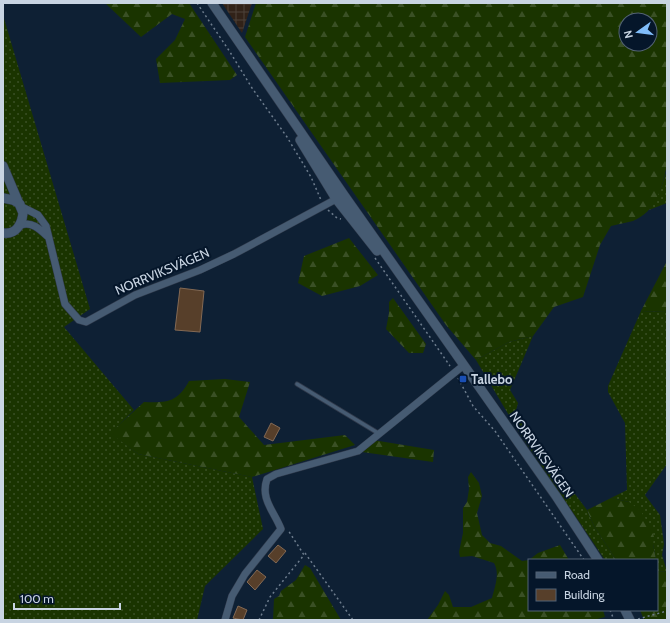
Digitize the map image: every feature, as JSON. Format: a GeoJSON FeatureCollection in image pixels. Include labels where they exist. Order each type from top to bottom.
{"type":"FeatureCollection","features":[{"type":"Feature","properties":{"kind":"street","name":"NORRVIKSVÄGEN"},"geometry":{"type":"LineString","coordinates":[[212,3],[309,143],[340,197],[373,236],[556,496],[597,559]]}},
{"type":"Feature","properties":{"kind":"street","name":"NORRVIKSVÄGEN"},"geometry":{"type":"LineString","coordinates":[[268,85],[340,197],[421,304]]}},
{"type":"Feature","properties":{"kind":"street","name":"NORRVIKSVÄGEN"},"geometry":{"type":"LineString","coordinates":[[309,143],[329,166],[354,203],[373,236]]}},
{"type":"Feature","properties":{"kind":"street"},"geometry":{"type":"LineString","coordinates":[[3,166],[7,180],[22,207],[23,219],[20,225],[12,233],[3,233]]}},
{"type":"Feature","properties":{"kind":"street","name":"NORRVIKSVÄGEN"},"geometry":{"type":"LineString","coordinates":[[3,198],[13,200],[22,207],[38,215],[46,226],[47,236],[64,304],[79,320],[86,322],[123,300],[234,254],[340,197]]}},
{"type":"Feature","properties":{"kind":"street"},"geometry":{"type":"LineString","coordinates":[[20,225],[28,224],[39,228],[47,236]]}},
{"type":"Feature","properties":{"kind":"street"},"geometry":{"type":"LineString","coordinates":[[225,620],[232,596],[245,574],[281,529],[266,498],[265,484],[267,479],[276,474],[358,451],[464,365]]}},
{"type":"Feature","properties":{"kind":"street"},"geometry":{"type":"LineString","coordinates":[[626,611],[630,620]]}},
{"type":"Feature","properties":{"kind":"lane"},"geometry":{"type":"LineString","coordinates":[[297,384],[379,434]]}},
{"type":"Feature","properties":{"kind":"path"},"geometry":{"type":"LineString","coordinates":[[197,3],[252,88],[287,137],[312,177],[324,206],[332,214],[346,222]]}},
{"type":"Feature","properties":{"kind":"path"},"geometry":{"type":"LineString","coordinates":[[373,255],[455,372],[473,406],[494,431],[583,559]]}},
{"type":"Feature","properties":{"kind":"path"},"geometry":{"type":"LineString","coordinates":[[286,526],[304,552],[312,560],[353,620]]}},
{"type":"Feature","properties":{"kind":"path"},"geometry":{"type":"LineString","coordinates":[[259,620],[270,597],[304,552]]}},
{"type":"Feature","properties":{"kind":"path"},"geometry":{"type":"LineString","coordinates":[[643,617],[667,611]]}},
{"type":"Feature","properties":{"kind":"shaded area"},"geometry":{"type":"Polygon","coordinates":[[[222,3],[252,3],[242,33],[222,3]]]}},
{"type":"Feature","properties":{"kind":"green space"},"geometry":{"type":"Polygon","coordinates":[[[105,3],[189,3],[237,75],[230,80],[160,83],[156,59],[175,40],[185,19],[172,14],[141,37],[105,3]]]}},
{"type":"Feature","properties":{"kind":"green space"},"geometry":{"type":"Polygon","coordinates":[[[256,3],[667,3],[667,164],[661,189],[653,205],[641,217],[633,221],[611,226],[600,245],[583,297],[554,307],[533,336],[509,342],[476,360],[446,325],[245,37],[256,3]]]}},
{"type":"Feature","properties":{"kind":"green space"},"geometry":{"type":"Polygon","coordinates":[[[3,15],[90,309],[64,327],[134,410],[111,433],[138,454],[252,477],[263,529],[205,586],[197,620],[3,620],[3,15]]]}},
{"type":"Feature","properties":{"kind":"green space"},"geometry":{"type":"Polygon","coordinates":[[[666,173],[667,203],[649,210],[661,188],[666,173]]]}},
{"type":"Feature","properties":{"kind":"green space"},"geometry":{"type":"Polygon","coordinates":[[[349,238],[378,275],[360,286],[322,296],[298,283],[304,256],[349,238]]]}},
{"type":"Feature","properties":{"kind":"green space"},"geometry":{"type":"Polygon","coordinates":[[[667,261],[667,312],[641,311],[667,261]]]}},
{"type":"Feature","properties":{"kind":"green space"},"geometry":{"type":"Polygon","coordinates":[[[393,298],[426,344],[423,353],[409,353],[386,329],[389,313],[389,302],[393,298]]]}},
{"type":"Feature","properties":{"kind":"green space"},"geometry":{"type":"Polygon","coordinates":[[[641,311],[667,312],[667,464],[645,495],[660,515],[664,544],[662,555],[667,572],[658,571],[658,559],[656,559],[653,544],[629,502],[611,498],[627,490],[625,423],[608,392],[608,386],[641,311]]]}},
{"type":"Feature","properties":{"kind":"green space"},"geometry":{"type":"Polygon","coordinates":[[[533,336],[510,390],[518,403],[515,414],[587,510],[594,526],[615,559],[604,559],[522,437],[476,360],[509,342],[533,336]]]}},
{"type":"Feature","properties":{"kind":"green space"},"geometry":{"type":"Polygon","coordinates":[[[225,379],[250,382],[239,417],[264,445],[345,435],[355,445],[252,477],[138,454],[110,433],[144,402],[171,400],[181,393],[189,381],[225,379]]]}},
{"type":"Feature","properties":{"kind":"green space"},"geometry":{"type":"Polygon","coordinates":[[[373,440],[434,450],[433,462],[362,452],[373,440]]]}},
{"type":"Feature","properties":{"kind":"green space"},"geometry":{"type":"Polygon","coordinates":[[[471,472],[479,483],[482,496],[477,513],[482,535],[490,543],[501,546],[522,561],[528,560],[528,611],[603,611],[605,617],[593,620],[427,620],[438,605],[445,591],[449,595],[453,607],[471,607],[492,598],[496,585],[497,571],[494,563],[472,556],[460,557],[459,552],[463,533],[463,508],[467,502],[469,489],[468,477],[471,472]]]}},
{"type":"Feature","properties":{"kind":"green space"},"geometry":{"type":"Polygon","coordinates":[[[611,498],[629,502],[640,510],[650,526],[654,537],[653,544],[656,559],[615,559],[594,526],[587,510],[611,498]]]}},
{"type":"Feature","properties":{"kind":"green space"},"geometry":{"type":"Polygon","coordinates":[[[560,545],[568,559],[530,559],[538,553],[560,545]]]}},
{"type":"Feature","properties":{"kind":"green space"},"geometry":{"type":"Polygon","coordinates":[[[305,565],[310,568],[341,620],[273,620],[274,599],[279,596],[281,591],[296,580],[305,565]]]}},
{"type":"Feature","properties":{"kind":"green space"},"geometry":{"type":"Polygon","coordinates":[[[658,571],[667,572],[667,620],[644,620],[640,611],[658,611],[658,571]]]}},
{"type":"Feature","properties":{"kind":"building"},"geometry":{"type":"Polygon","coordinates":[[[180,288],[204,291],[200,332],[175,330],[180,288]]]}},
{"type":"Feature","properties":{"kind":"building"},"geometry":{"type":"Polygon","coordinates":[[[271,423],[280,428],[273,441],[264,437],[271,423]]]}},
{"type":"Feature","properties":{"kind":"building"},"geometry":{"type":"Polygon","coordinates":[[[278,545],[286,551],[276,563],[268,556],[278,545]]]}},
{"type":"Feature","properties":{"kind":"building"},"geometry":{"type":"Polygon","coordinates":[[[257,570],[266,577],[255,590],[247,582],[257,570]]]}},
{"type":"Feature","properties":{"kind":"building"},"geometry":{"type":"Polygon","coordinates":[[[238,606],[247,610],[243,620],[233,618],[238,606]]]}},
{"type":"Feature","properties":{"kind":"place","name":"Tallebo"},"geometry":{"type":"Point","coordinates":[463,379]}}]}
